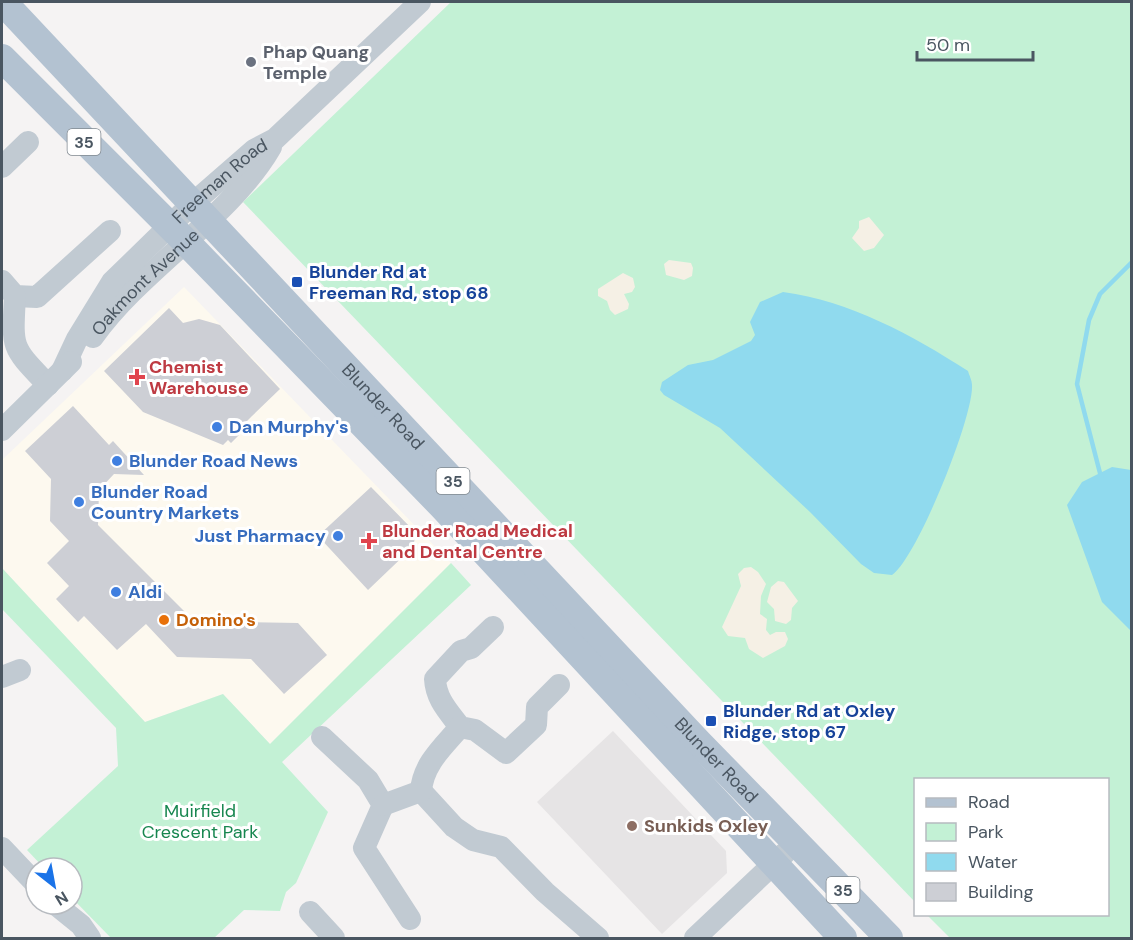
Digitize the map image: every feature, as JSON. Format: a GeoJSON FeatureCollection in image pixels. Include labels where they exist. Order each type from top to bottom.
{"type":"FeatureCollection","features":[{"type":"Feature","properties":{"kind":"main road","name":"Blunder Road"},"geometry":{"type":"LineString","coordinates":[[3,2],[698,742],[889,939]]}},
{"type":"Feature","properties":{"kind":"main road","name":"Blunder Road"},"geometry":{"type":"LineString","coordinates":[[2,58],[177,233],[443,507],[772,865],[843,939]]}},
{"type":"Feature","properties":{"kind":"street","name":"Freeman Road"},"geometry":{"type":"LineString","coordinates":[[200,212],[262,161],[275,139],[420,2]]}},
{"type":"Feature","properties":{"kind":"street"},"geometry":{"type":"LineString","coordinates":[[2,167],[28,142]]}},
{"type":"Feature","properties":{"kind":"street","name":"Oakmont Avenue"},"geometry":{"type":"LineString","coordinates":[[2,430],[55,378],[134,288],[177,233],[200,212]]}},
{"type":"Feature","properties":{"kind":"street"},"geometry":{"type":"LineString","coordinates":[[55,378],[17,352],[12,337],[8,289],[37,297],[110,231]]}},
{"type":"Feature","properties":{"kind":"street"},"geometry":{"type":"LineString","coordinates":[[494,627],[471,648],[461,651],[439,672],[435,680],[436,691],[441,703],[460,727],[475,730],[506,753],[536,725],[537,706],[559,685]]}},
{"type":"Feature","properties":{"kind":"street"},"geometry":{"type":"LineString","coordinates":[[460,727],[428,765],[422,777],[421,791],[454,827],[473,840],[501,848],[545,892],[598,939]]}},
{"type":"Feature","properties":{"kind":"street"},"geometry":{"type":"LineString","coordinates":[[322,737],[368,780],[383,805]]}},
{"type":"Feature","properties":{"kind":"street"},"geometry":{"type":"LineString","coordinates":[[410,919],[364,848],[366,839],[383,805],[421,791]]}},
{"type":"Feature","properties":{"kind":"street"},"geometry":{"type":"LineString","coordinates":[[695,939],[796,842]]}},
{"type":"Feature","properties":{"kind":"street"},"geometry":{"type":"LineString","coordinates":[[2,848],[24,872]]}},
{"type":"Feature","properties":{"kind":"street"},"geometry":{"type":"LineString","coordinates":[[310,912],[334,939]]}},
{"type":"Feature","properties":{"kind":"street"},"geometry":{"type":"LineString","coordinates":[[70,916],[81,925],[90,939]]}},
{"type":"Feature","properties":{"kind":"shaded area"},"geometry":{"type":"Polygon","coordinates":[[[184,287],[451,563],[270,744],[223,694],[145,722],[2,568],[2,460],[184,287]]]}},
{"type":"Feature","properties":{"kind":"shaded area","name":"Sunkids Oxley"},"geometry":{"type":"Polygon","coordinates":[[[613,731],[726,851],[727,873],[662,934],[537,802],[613,731]]]}},
{"type":"Feature","properties":{"kind":"green space"},"geometry":{"type":"Polygon","coordinates":[[[451,2],[1131,2],[1131,938],[950,938],[928,916],[1109,916],[1109,778],[914,778],[914,901],[243,202],[451,2]]]}},
{"type":"Feature","properties":{"kind":"green space","name":"Muirfield Crescent Park"},"geometry":{"type":"Polygon","coordinates":[[[451,563],[471,585],[282,762],[328,812],[296,883],[286,892],[280,911],[244,910],[214,938],[111,938],[84,910],[84,856],[33,856],[27,850],[118,766],[116,728],[2,609],[2,568],[145,722],[223,694],[270,744],[451,563]]]}},
{"type":"Feature","properties":{"kind":"sand"},"geometry":{"type":"Polygon","coordinates":[[[869,217],[884,235],[874,248],[864,251],[852,238],[859,228],[859,221],[869,217]]]}},
{"type":"Feature","properties":{"kind":"sand"},"geometry":{"type":"Polygon","coordinates":[[[669,260],[691,263],[692,276],[684,280],[666,275],[664,264],[669,260]]]}},
{"type":"Feature","properties":{"kind":"sand"},"geometry":{"type":"Polygon","coordinates":[[[623,273],[633,278],[635,287],[632,292],[624,294],[629,304],[628,309],[615,315],[610,310],[607,301],[598,296],[598,289],[623,273]]]}},
{"type":"Feature","properties":{"kind":"sand"},"geometry":{"type":"Polygon","coordinates":[[[751,567],[758,572],[766,584],[761,596],[760,614],[767,619],[766,630],[770,635],[785,632],[788,639],[785,646],[763,658],[749,649],[745,638],[728,636],[722,627],[741,586],[738,574],[744,568],[751,567]]]}},
{"type":"Feature","properties":{"kind":"sand"},"geometry":{"type":"Polygon","coordinates":[[[778,581],[784,582],[798,601],[792,608],[791,620],[786,624],[775,621],[774,609],[767,602],[771,587],[778,581]]]}},
{"type":"Feature","properties":{"kind":"water"},"geometry":{"type":"Polygon","coordinates":[[[783,292],[832,303],[880,321],[968,371],[972,383],[970,401],[954,454],[929,516],[903,563],[892,575],[874,573],[861,564],[810,512],[720,428],[664,395],[660,390],[662,382],[688,365],[713,360],[751,341],[755,335],[750,322],[760,302],[783,292]]]}},
{"type":"Feature","properties":{"kind":"water"},"geometry":{"type":"Polygon","coordinates":[[[1112,467],[1131,470],[1131,631],[1102,602],[1067,505],[1082,482],[1112,467]]]}},
{"type":"Feature","properties":{"kind":"building"},"geometry":{"type":"Polygon","coordinates":[[[169,308],[183,323],[199,319],[220,325],[280,389],[243,425],[246,428],[231,443],[228,440],[223,445],[143,412],[104,371],[169,308]]]}},
{"type":"Feature","properties":{"kind":"building"},"geometry":{"type":"Polygon","coordinates":[[[73,406],[109,445],[113,441],[144,475],[114,474],[99,490],[98,525],[194,621],[298,623],[327,655],[284,694],[251,659],[177,657],[146,624],[117,650],[84,616],[78,622],[56,599],[69,586],[47,563],[69,541],[50,521],[51,479],[25,451],[73,406]]]}},
{"type":"Feature","properties":{"kind":"building","name":"Blunder Road Medical and Dental Centre"},"geometry":{"type":"Polygon","coordinates":[[[371,487],[416,533],[413,547],[368,590],[318,536],[371,487]]]}},
{"type":"Feature","properties":{"kind":"waterway"},"geometry":{"type":"LineString","coordinates":[[1101,477],[1077,384],[1089,320],[1100,294],[1132,262]]}},
{"type":"Feature","properties":{"kind":"place","name":"Phap Quang Temple"},"geometry":{"type":"Point","coordinates":[251,62]}},
{"type":"Feature","properties":{"kind":"place","name":"Blunder Rd at Freeman Rd, stop 68"},"geometry":{"type":"Point","coordinates":[297,282]}},
{"type":"Feature","properties":{"kind":"place","name":"Chemist Warehouse"},"geometry":{"type":"Point","coordinates":[137,377]}},
{"type":"Feature","properties":{"kind":"place","name":"Dan Murphy's"},"geometry":{"type":"Point","coordinates":[217,427]}},
{"type":"Feature","properties":{"kind":"place","name":"Blunder Road News"},"geometry":{"type":"Point","coordinates":[117,461]}},
{"type":"Feature","properties":{"kind":"place","name":"Blunder Road Country Markets"},"geometry":{"type":"Point","coordinates":[79,502]}},
{"type":"Feature","properties":{"kind":"place","name":"Just Pharmacy"},"geometry":{"type":"Point","coordinates":[338,536]}},
{"type":"Feature","properties":{"kind":"place","name":"Blunder Road Medical and Dental Centre"},"geometry":{"type":"Point","coordinates":[369,541]}},
{"type":"Feature","properties":{"kind":"place","name":"Aldi"},"geometry":{"type":"Point","coordinates":[116,592]}},
{"type":"Feature","properties":{"kind":"place","name":"Domino's"},"geometry":{"type":"Point","coordinates":[164,620]}},
{"type":"Feature","properties":{"kind":"place","name":"Blunder Rd at Oxley Ridge, stop 67"},"geometry":{"type":"Point","coordinates":[711,721]}},
{"type":"Feature","properties":{"kind":"place","name":"Sunkids Oxley"},"geometry":{"type":"Point","coordinates":[632,826]}}]}
